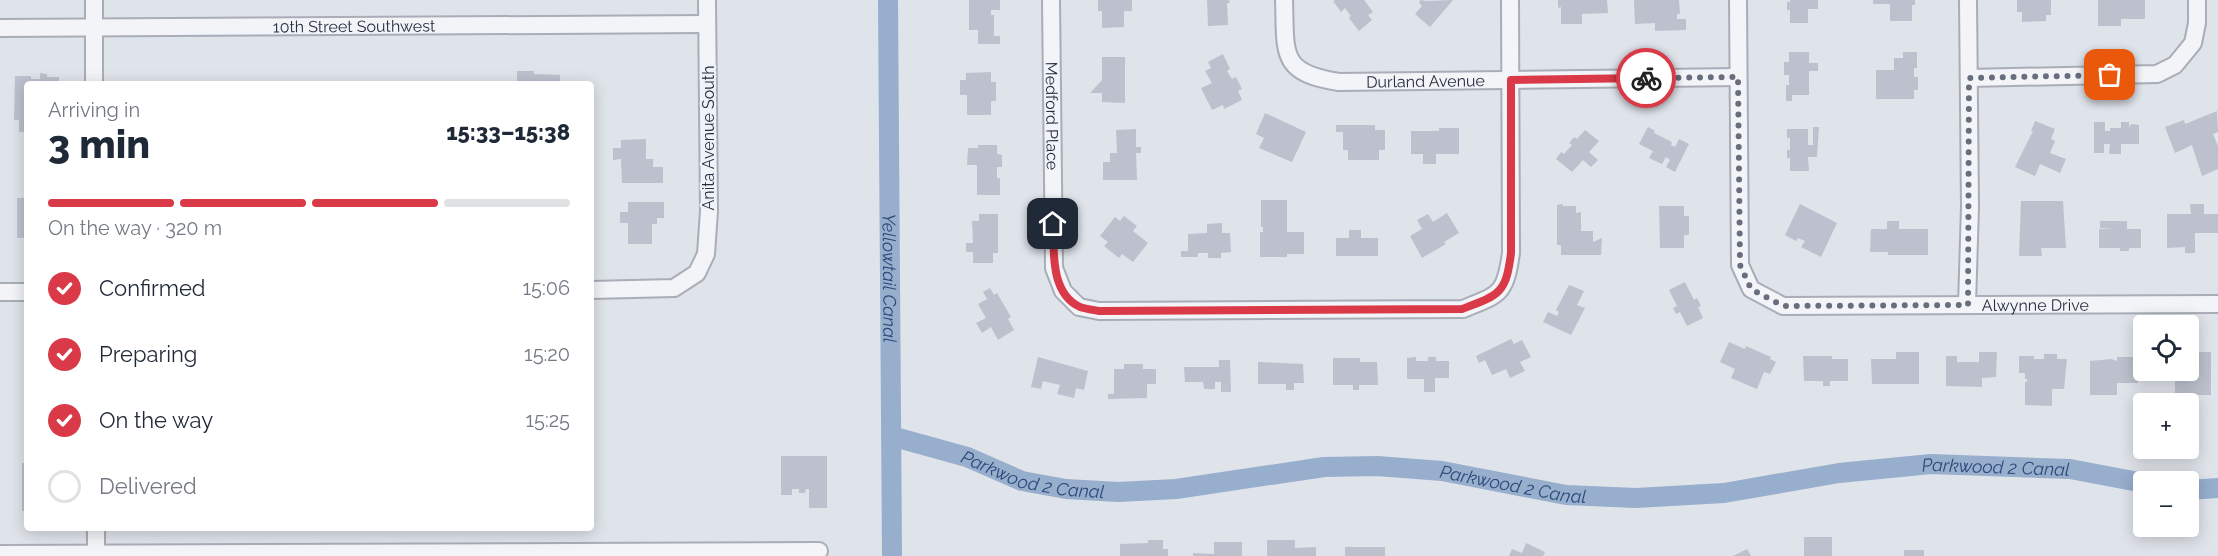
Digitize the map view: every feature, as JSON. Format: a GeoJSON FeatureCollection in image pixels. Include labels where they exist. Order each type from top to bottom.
{"type":"FeatureCollection","features":[{"type":"Feature","properties":{"kind":"street"},"geometry":{"type":"LineString","coordinates":[[94,0],[94,81]]}},
{"type":"Feature","properties":{"kind":"street","name":"Anita Avenue South"},"geometry":{"type":"LineString","coordinates":[[594,290],[674,288],[697,273],[706,254],[709,210],[707,0]]}},
{"type":"Feature","properties":{"kind":"street","name":"Medford Place"},"geometry":{"type":"LineString","coordinates":[[1051,0],[1054,268],[1063,291],[1079,306],[1099,311],[1462,309],[1496,296],[1508,278],[1511,253],[1511,80]]}},
{"type":"Feature","properties":{"kind":"street","name":"Durland Avenue"},"geometry":{"type":"LineString","coordinates":[[1284,0],[1286,54],[1298,70],[1318,79],[1339,81],[1738,77]]}},
{"type":"Feature","properties":{"kind":"street"},"geometry":{"type":"LineString","coordinates":[[1510,0],[1511,80]]}},
{"type":"Feature","properties":{"kind":"street"},"geometry":{"type":"LineString","coordinates":[[1738,0],[1738,77]]}},
{"type":"Feature","properties":{"kind":"street"},"geometry":{"type":"LineString","coordinates":[[1968,0],[1968,305]]}},
{"type":"Feature","properties":{"kind":"street"},"geometry":{"type":"LineString","coordinates":[[1969,78],[2157,74],[2175,65],[2193,43],[2197,23],[2197,0]]}},
{"type":"Feature","properties":{"kind":"street","name":"10th Street Southwest"},"geometry":{"type":"LineString","coordinates":[[0,28],[707,24]]}},
{"type":"Feature","properties":{"kind":"street","name":"Alwynne Drive"},"geometry":{"type":"LineString","coordinates":[[1738,77],[1740,265],[1751,289],[1783,306],[2218,304]]}},
{"type":"Feature","properties":{"kind":"street"},"geometry":{"type":"LineString","coordinates":[[0,292],[24,292]]}},
{"type":"Feature","properties":{"kind":"street"},"geometry":{"type":"LineString","coordinates":[[96,531],[96,555]]}},
{"type":"Feature","properties":{"kind":"street"},"geometry":{"type":"LineString","coordinates":[[0,554],[819,551]]}},
{"type":"Feature","properties":{"kind":"building"},"geometry":{"type":"Polygon","coordinates":[[[969,0],[1000,0],[1000,10],[991,10],[991,15],[994,15],[994,36],[1000,36],[1000,44],[978,44],[978,30],[969,30],[969,0]]]}},
{"type":"Feature","properties":{"kind":"building"},"geometry":{"type":"Polygon","coordinates":[[[1098,0],[1132,0],[1132,11],[1124,11],[1124,27],[1102,28],[1102,11],[1098,11],[1098,0]]]}},
{"type":"Feature","properties":{"kind":"building"},"geometry":{"type":"Polygon","coordinates":[[[1207,0],[1229,0],[1230,3],[1227,3],[1228,25],[1208,26],[1207,0]]]}},
{"type":"Feature","properties":{"kind":"building"},"geometry":{"type":"Polygon","coordinates":[[[1364,0],[1373,12],[1368,15],[1372,20],[1359,31],[1345,8],[1341,12],[1333,1],[1364,0]]]}},
{"type":"Feature","properties":{"kind":"building"},"geometry":{"type":"Polygon","coordinates":[[[1421,0],[1453,0],[1430,27],[1415,14],[1422,6],[1419,2],[1421,0]]]}},
{"type":"Feature","properties":{"kind":"building"},"geometry":{"type":"Polygon","coordinates":[[[1558,0],[1607,0],[1608,13],[1582,14],[1582,24],[1561,24],[1561,7],[1558,8],[1558,0]]]}},
{"type":"Feature","properties":{"kind":"building"},"geometry":{"type":"Polygon","coordinates":[[[1634,0],[1679,0],[1680,14],[1677,14],[1677,19],[1686,19],[1686,30],[1655,31],[1655,23],[1635,24],[1634,0]]]}},
{"type":"Feature","properties":{"kind":"building"},"geometry":{"type":"Polygon","coordinates":[[[1790,0],[1818,0],[1818,9],[1808,9],[1808,23],[1790,23],[1790,10],[1787,10],[1787,2],[1790,0]]]}},
{"type":"Feature","properties":{"kind":"building"},"geometry":{"type":"Polygon","coordinates":[[[1873,0],[1915,0],[1915,5],[1912,5],[1912,21],[1890,21],[1890,4],[1873,4],[1873,0]]]}},
{"type":"Feature","properties":{"kind":"building"},"geometry":{"type":"Polygon","coordinates":[[[2017,0],[2051,0],[2051,15],[2046,15],[2046,21],[2022,22],[2022,12],[2017,12],[2017,0]]]}},
{"type":"Feature","properties":{"kind":"building"},"geometry":{"type":"Polygon","coordinates":[[[2098,0],[2145,0],[2145,19],[2121,19],[2121,26],[2098,26],[2098,0]]]}},
{"type":"Feature","properties":{"kind":"building"},"geometry":{"type":"Polygon","coordinates":[[[1789,52],[1809,52],[1809,63],[1818,63],[1818,71],[1809,71],[1809,95],[1792,95],[1792,101],[1786,101],[1786,85],[1789,85],[1789,75],[1784,75],[1784,62],[1789,62],[1789,52]]]}},
{"type":"Feature","properties":{"kind":"building"},"geometry":{"type":"Polygon","coordinates":[[[1903,52],[1917,52],[1917,68],[1914,68],[1914,77],[1918,77],[1918,90],[1914,90],[1914,99],[1876,99],[1876,70],[1894,70],[1894,58],[1903,58],[1903,52]]]}},
{"type":"Feature","properties":{"kind":"building"},"geometry":{"type":"Polygon","coordinates":[[[1223,54],[1230,69],[1227,71],[1232,79],[1236,77],[1242,89],[1238,91],[1242,100],[1224,109],[1223,105],[1212,110],[1201,88],[1212,83],[1205,71],[1211,68],[1208,62],[1223,54]]]}},
{"type":"Feature","properties":{"kind":"building"},"geometry":{"type":"Polygon","coordinates":[[[1102,57],[1125,57],[1125,103],[1102,102],[1102,93],[1090,93],[1102,80],[1102,57]]]}},
{"type":"Feature","properties":{"kind":"building"},"geometry":{"type":"Polygon","coordinates":[[[517,71],[560,75],[560,81],[517,81],[517,71]]]}},
{"type":"Feature","properties":{"kind":"building"},"geometry":{"type":"Polygon","coordinates":[[[991,72],[991,82],[996,82],[996,101],[991,101],[991,115],[967,115],[967,95],[960,95],[960,80],[966,80],[966,73],[991,72]]]}},
{"type":"Feature","properties":{"kind":"building"},"geometry":{"type":"Polygon","coordinates":[[[40,73],[47,74],[47,77],[59,77],[59,81],[24,81],[24,132],[19,132],[19,120],[14,120],[15,76],[31,76],[31,79],[40,79],[40,73]]]}},
{"type":"Feature","properties":{"kind":"building"},"geometry":{"type":"Polygon","coordinates":[[[2217,111],[2218,132],[2213,134],[2218,146],[2218,169],[2202,176],[2192,145],[2175,153],[2165,127],[2184,120],[2185,124],[2217,111]]]}},
{"type":"Feature","properties":{"kind":"building"},"geometry":{"type":"Polygon","coordinates":[[[1265,113],[1306,132],[1292,162],[1259,148],[1264,138],[1256,134],[1265,113]]]}},
{"type":"Feature","properties":{"kind":"building"},"geometry":{"type":"Polygon","coordinates":[[[2035,121],[2055,129],[2051,139],[2055,141],[2050,153],[2066,159],[2060,173],[2040,164],[2035,176],[2015,167],[2033,131],[2031,131],[2035,121]]]}},
{"type":"Feature","properties":{"kind":"building"},"geometry":{"type":"Polygon","coordinates":[[[2094,122],[2105,122],[2105,131],[2110,131],[2110,128],[2121,128],[2121,122],[2129,122],[2129,128],[2131,124],[2139,125],[2139,144],[2121,144],[2121,154],[2109,154],[2110,144],[2104,144],[2104,153],[2094,153],[2094,122]]]}},
{"type":"Feature","properties":{"kind":"building"},"geometry":{"type":"Polygon","coordinates":[[[1336,125],[1375,125],[1375,130],[1385,130],[1385,150],[1379,150],[1379,160],[1348,160],[1348,150],[1343,150],[1343,132],[1336,132],[1336,125]]]}},
{"type":"Feature","properties":{"kind":"building"},"geometry":{"type":"Polygon","coordinates":[[[1648,127],[1655,131],[1654,133],[1672,142],[1671,145],[1675,147],[1679,139],[1689,144],[1675,172],[1666,167],[1670,160],[1666,157],[1662,164],[1649,158],[1653,151],[1639,144],[1648,127]]]}},
{"type":"Feature","properties":{"kind":"building"},"geometry":{"type":"Polygon","coordinates":[[[1813,127],[1819,127],[1817,157],[1808,157],[1809,171],[1790,171],[1790,158],[1787,158],[1787,150],[1790,150],[1790,138],[1787,138],[1787,129],[1808,129],[1808,145],[1813,145],[1813,127]]]}},
{"type":"Feature","properties":{"kind":"building"},"geometry":{"type":"Polygon","coordinates":[[[1439,128],[1459,128],[1459,154],[1436,154],[1436,164],[1423,164],[1423,154],[1411,154],[1411,131],[1439,131],[1439,128]]]}},
{"type":"Feature","properties":{"kind":"building"},"geometry":{"type":"Polygon","coordinates":[[[1136,129],[1136,147],[1141,147],[1141,153],[1136,153],[1137,180],[1103,180],[1103,162],[1110,162],[1110,153],[1117,153],[1116,130],[1136,129]]]}},
{"type":"Feature","properties":{"kind":"building"},"geometry":{"type":"Polygon","coordinates":[[[1585,130],[1599,141],[1589,152],[1598,160],[1591,167],[1583,160],[1572,172],[1556,159],[1561,152],[1564,154],[1572,145],[1569,143],[1574,137],[1577,139],[1585,130]]]}},
{"type":"Feature","properties":{"kind":"building"},"geometry":{"type":"Polygon","coordinates":[[[646,139],[646,159],[653,159],[653,167],[663,167],[663,183],[622,183],[621,159],[613,160],[613,148],[621,148],[621,140],[646,139]]]}},
{"type":"Feature","properties":{"kind":"building"},"geometry":{"type":"Polygon","coordinates":[[[978,145],[997,145],[997,154],[1002,155],[1002,167],[997,167],[997,178],[1000,178],[1000,195],[977,195],[977,165],[967,165],[968,148],[978,148],[978,145]]]}},
{"type":"Feature","properties":{"kind":"building"},"geometry":{"type":"Polygon","coordinates":[[[17,198],[24,198],[24,238],[17,238],[17,198]]]}},
{"type":"Feature","properties":{"kind":"building"},"geometry":{"type":"Polygon","coordinates":[[[1261,200],[1287,200],[1287,232],[1304,232],[1304,254],[1287,254],[1287,257],[1260,257],[1260,232],[1263,232],[1261,200]]]}},
{"type":"Feature","properties":{"kind":"building"},"geometry":{"type":"Polygon","coordinates":[[[2021,201],[2063,201],[2066,248],[2041,248],[2042,256],[2019,256],[2021,201]]]}},
{"type":"Feature","properties":{"kind":"building"},"geometry":{"type":"Polygon","coordinates":[[[628,202],[664,202],[664,218],[657,218],[657,224],[652,224],[652,244],[628,244],[628,223],[620,223],[620,212],[628,212],[628,202]]]}},
{"type":"Feature","properties":{"kind":"building"},"geometry":{"type":"Polygon","coordinates":[[[1563,204],[1563,206],[1576,206],[1576,213],[1581,212],[1581,231],[1593,231],[1593,242],[1602,238],[1601,255],[1561,255],[1561,245],[1557,245],[1557,205],[1563,204]]]}},
{"type":"Feature","properties":{"kind":"building"},"geometry":{"type":"Polygon","coordinates":[[[1800,204],[1837,223],[1821,257],[1801,247],[1805,241],[1798,238],[1796,241],[1785,235],[1800,204]]]}},
{"type":"Feature","properties":{"kind":"building"},"geometry":{"type":"Polygon","coordinates":[[[2190,204],[2204,204],[2204,214],[2218,214],[2218,233],[2195,233],[2195,253],[2185,253],[2185,247],[2167,248],[2167,214],[2191,214],[2190,204]]]}},
{"type":"Feature","properties":{"kind":"building"},"geometry":{"type":"Polygon","coordinates":[[[1659,206],[1684,206],[1684,216],[1689,216],[1689,235],[1684,235],[1684,248],[1660,248],[1659,206]]]}},
{"type":"Feature","properties":{"kind":"building"},"geometry":{"type":"Polygon","coordinates":[[[1447,213],[1459,233],[1444,242],[1446,244],[1422,258],[1410,236],[1422,229],[1417,220],[1428,214],[1433,222],[1447,213]]]}},
{"type":"Feature","properties":{"kind":"building"},"geometry":{"type":"Polygon","coordinates":[[[979,214],[998,214],[998,253],[993,253],[993,263],[973,263],[973,252],[966,252],[966,243],[973,243],[972,221],[979,221],[979,214]]]}},
{"type":"Feature","properties":{"kind":"building"},"geometry":{"type":"Polygon","coordinates":[[[1124,216],[1137,226],[1133,231],[1148,243],[1133,262],[1122,254],[1119,258],[1104,246],[1108,242],[1100,236],[1115,217],[1120,221],[1124,216]]]}},
{"type":"Feature","properties":{"kind":"building"},"geometry":{"type":"Polygon","coordinates":[[[1887,221],[1899,221],[1899,229],[1928,229],[1928,255],[1888,255],[1888,252],[1870,252],[1871,229],[1887,229],[1887,221]]]}},
{"type":"Feature","properties":{"kind":"building"},"geometry":{"type":"Polygon","coordinates":[[[2100,221],[2127,221],[2127,229],[2141,229],[2141,248],[2120,251],[2120,248],[2099,248],[2099,229],[2115,229],[2100,228],[2100,221]]]}},
{"type":"Feature","properties":{"kind":"building"},"geometry":{"type":"Polygon","coordinates":[[[1222,223],[1222,233],[1230,233],[1231,252],[1221,253],[1221,258],[1208,258],[1208,253],[1198,253],[1198,257],[1181,257],[1181,251],[1188,251],[1188,234],[1207,233],[1207,224],[1222,223]]]}},
{"type":"Feature","properties":{"kind":"building"},"geometry":{"type":"Polygon","coordinates":[[[1349,230],[1361,230],[1361,238],[1378,238],[1378,256],[1336,256],[1336,238],[1349,238],[1349,230]]]}},
{"type":"Feature","properties":{"kind":"building"},"geometry":{"type":"Polygon","coordinates":[[[1685,282],[1694,300],[1697,298],[1701,306],[1698,307],[1703,318],[1687,326],[1680,312],[1676,314],[1673,308],[1677,306],[1669,290],[1685,282]]]}},
{"type":"Feature","properties":{"kind":"building"},"geometry":{"type":"Polygon","coordinates":[[[1569,285],[1584,291],[1577,305],[1585,308],[1571,335],[1543,322],[1548,312],[1557,316],[1559,312],[1556,310],[1569,285]]]}},
{"type":"Feature","properties":{"kind":"building"},"geometry":{"type":"Polygon","coordinates":[[[990,288],[994,295],[997,293],[1011,317],[1008,319],[1014,330],[998,340],[991,327],[982,333],[976,323],[986,318],[978,304],[987,299],[983,292],[990,288]]]}},
{"type":"Feature","properties":{"kind":"building"},"geometry":{"type":"Polygon","coordinates":[[[1511,339],[1514,344],[1522,340],[1531,357],[1520,362],[1525,371],[1510,378],[1506,369],[1492,375],[1485,360],[1479,363],[1476,356],[1511,339]]]}},
{"type":"Feature","properties":{"kind":"building"},"geometry":{"type":"Polygon","coordinates":[[[1729,342],[1745,349],[1746,346],[1771,357],[1770,359],[1776,362],[1770,374],[1764,372],[1757,389],[1731,378],[1735,369],[1720,362],[1729,342]]]}},
{"type":"Feature","properties":{"kind":"building"},"geometry":{"type":"Polygon","coordinates":[[[1896,352],[1919,352],[1919,384],[1872,384],[1871,359],[1896,359],[1896,352]]]}},
{"type":"Feature","properties":{"kind":"building"},"geometry":{"type":"Polygon","coordinates":[[[1979,352],[1997,352],[1996,377],[1982,378],[1982,387],[1946,386],[1946,356],[1957,356],[1957,362],[1979,362],[1979,352]]]}},
{"type":"Feature","properties":{"kind":"building"},"geometry":{"type":"Polygon","coordinates":[[[2199,352],[2211,352],[2211,395],[2175,393],[2175,381],[2199,381],[2199,352]]]}},
{"type":"Feature","properties":{"kind":"building"},"geometry":{"type":"Polygon","coordinates":[[[2044,354],[2057,354],[2057,359],[2067,359],[2064,389],[2052,389],[2052,406],[2025,405],[2027,379],[2025,379],[2025,373],[2019,373],[2019,356],[2044,359],[2044,354]]]}},
{"type":"Feature","properties":{"kind":"building"},"geometry":{"type":"Polygon","coordinates":[[[1803,356],[1832,356],[1832,359],[1848,359],[1848,381],[1830,381],[1830,386],[1823,386],[1823,381],[1804,381],[1803,356]]]}},
{"type":"Feature","properties":{"kind":"building"},"geometry":{"type":"Polygon","coordinates":[[[1038,357],[1088,371],[1084,390],[1076,388],[1074,398],[1057,394],[1060,385],[1043,381],[1041,389],[1031,387],[1038,357]]]}},
{"type":"Feature","properties":{"kind":"building"},"geometry":{"type":"Polygon","coordinates":[[[1416,357],[1416,361],[1428,361],[1428,357],[1436,357],[1436,361],[1449,361],[1449,378],[1435,378],[1435,392],[1424,392],[1424,379],[1407,379],[1407,358],[1416,357]]]}},
{"type":"Feature","properties":{"kind":"building"},"geometry":{"type":"Polygon","coordinates":[[[2117,357],[2133,357],[2133,381],[2138,381],[2138,383],[2117,383],[2117,395],[2090,395],[2090,361],[2112,359],[2117,361],[2117,357]]]}},
{"type":"Feature","properties":{"kind":"building"},"geometry":{"type":"Polygon","coordinates":[[[1333,358],[1360,358],[1360,362],[1377,362],[1378,385],[1359,385],[1359,390],[1353,390],[1353,385],[1333,385],[1333,358]]]}},
{"type":"Feature","properties":{"kind":"building"},"geometry":{"type":"Polygon","coordinates":[[[1219,360],[1230,360],[1231,392],[1221,392],[1221,382],[1215,382],[1215,389],[1204,389],[1203,382],[1185,382],[1184,367],[1219,367],[1219,360]]]}},
{"type":"Feature","properties":{"kind":"building"},"geometry":{"type":"Polygon","coordinates":[[[1258,362],[1303,364],[1304,383],[1294,383],[1294,390],[1286,390],[1286,384],[1258,384],[1258,362]]]}},
{"type":"Feature","properties":{"kind":"building"},"geometry":{"type":"Polygon","coordinates":[[[1124,364],[1143,364],[1143,369],[1156,369],[1156,384],[1147,384],[1147,398],[1108,399],[1108,394],[1114,394],[1114,369],[1124,369],[1124,364]]]}},
{"type":"Feature","properties":{"kind":"building"},"geometry":{"type":"Polygon","coordinates":[[[781,456],[827,456],[827,508],[809,508],[809,489],[806,489],[805,493],[799,493],[799,489],[792,489],[792,495],[781,495],[781,456]]]}},
{"type":"Feature","properties":{"kind":"building"},"geometry":{"type":"Polygon","coordinates":[[[22,463],[24,463],[24,511],[22,511],[22,463]]]}},
{"type":"Feature","properties":{"kind":"building"},"geometry":{"type":"Polygon","coordinates":[[[1804,537],[1832,537],[1832,556],[1804,556],[1804,537]]]}},
{"type":"Feature","properties":{"kind":"building"},"geometry":{"type":"Polygon","coordinates":[[[1148,540],[1163,540],[1163,549],[1168,549],[1168,556],[1120,556],[1120,544],[1148,543],[1148,540]]]}},
{"type":"Feature","properties":{"kind":"building"},"geometry":{"type":"Polygon","coordinates":[[[1267,540],[1295,540],[1295,548],[1316,547],[1316,556],[1267,556],[1267,540]]]}},
{"type":"Feature","properties":{"kind":"building"},"geometry":{"type":"Polygon","coordinates":[[[1214,542],[1242,542],[1242,556],[1193,556],[1193,553],[1214,554],[1214,542]]]}},
{"type":"Feature","properties":{"kind":"building"},"geometry":{"type":"Polygon","coordinates":[[[1526,543],[1545,552],[1543,556],[1509,556],[1512,549],[1522,553],[1526,543]]]}},
{"type":"Feature","properties":{"kind":"building"},"geometry":{"type":"Polygon","coordinates":[[[1345,547],[1385,547],[1385,556],[1345,556],[1345,547]]]}},
{"type":"Feature","properties":{"kind":"building"},"geometry":{"type":"Polygon","coordinates":[[[1747,549],[1751,556],[1733,556],[1747,549]]]}},
{"type":"Feature","properties":{"kind":"building"},"geometry":{"type":"Polygon","coordinates":[[[1904,550],[1924,550],[1924,556],[1904,556],[1904,550]]]}},
{"type":"Feature","properties":{"kind":"waterway","name":"Yellowtail Canal"},"geometry":{"type":"LineString","coordinates":[[888,0],[892,556]]}},
{"type":"Feature","properties":{"kind":"waterway","name":"Parkwood 2 Canal"},"geometry":{"type":"LineString","coordinates":[[891,436],[967,457],[1022,481],[1066,489],[1118,492],[1176,489],[1324,467],[1377,466],[1442,471],[1566,495],[1636,498],[1724,493],[1839,473],[1931,464],[2070,469],[2133,481]]}},
{"type":"Feature","properties":{"kind":"waterway","name":"Parkwood 2 Canal"},"geometry":{"type":"LineString","coordinates":[[2199,489],[2218,488]]}},
{"type":"Feature","properties":{"kind":"way so far"},"geometry":{"type":"LineString","coordinates":[[1646,78],[1738,77],[1740,265],[1751,289],[1783,306],[1875,306],[1968,305],[1969,78],[2110,75]]}},
{"type":"Feature","properties":{"kind":"route"},"geometry":{"type":"LineString","coordinates":[[1053,224],[1054,268],[1063,291],[1079,306],[1099,311],[1462,309],[1496,296],[1508,278],[1511,253],[1511,80],[1646,78]]}}]}
